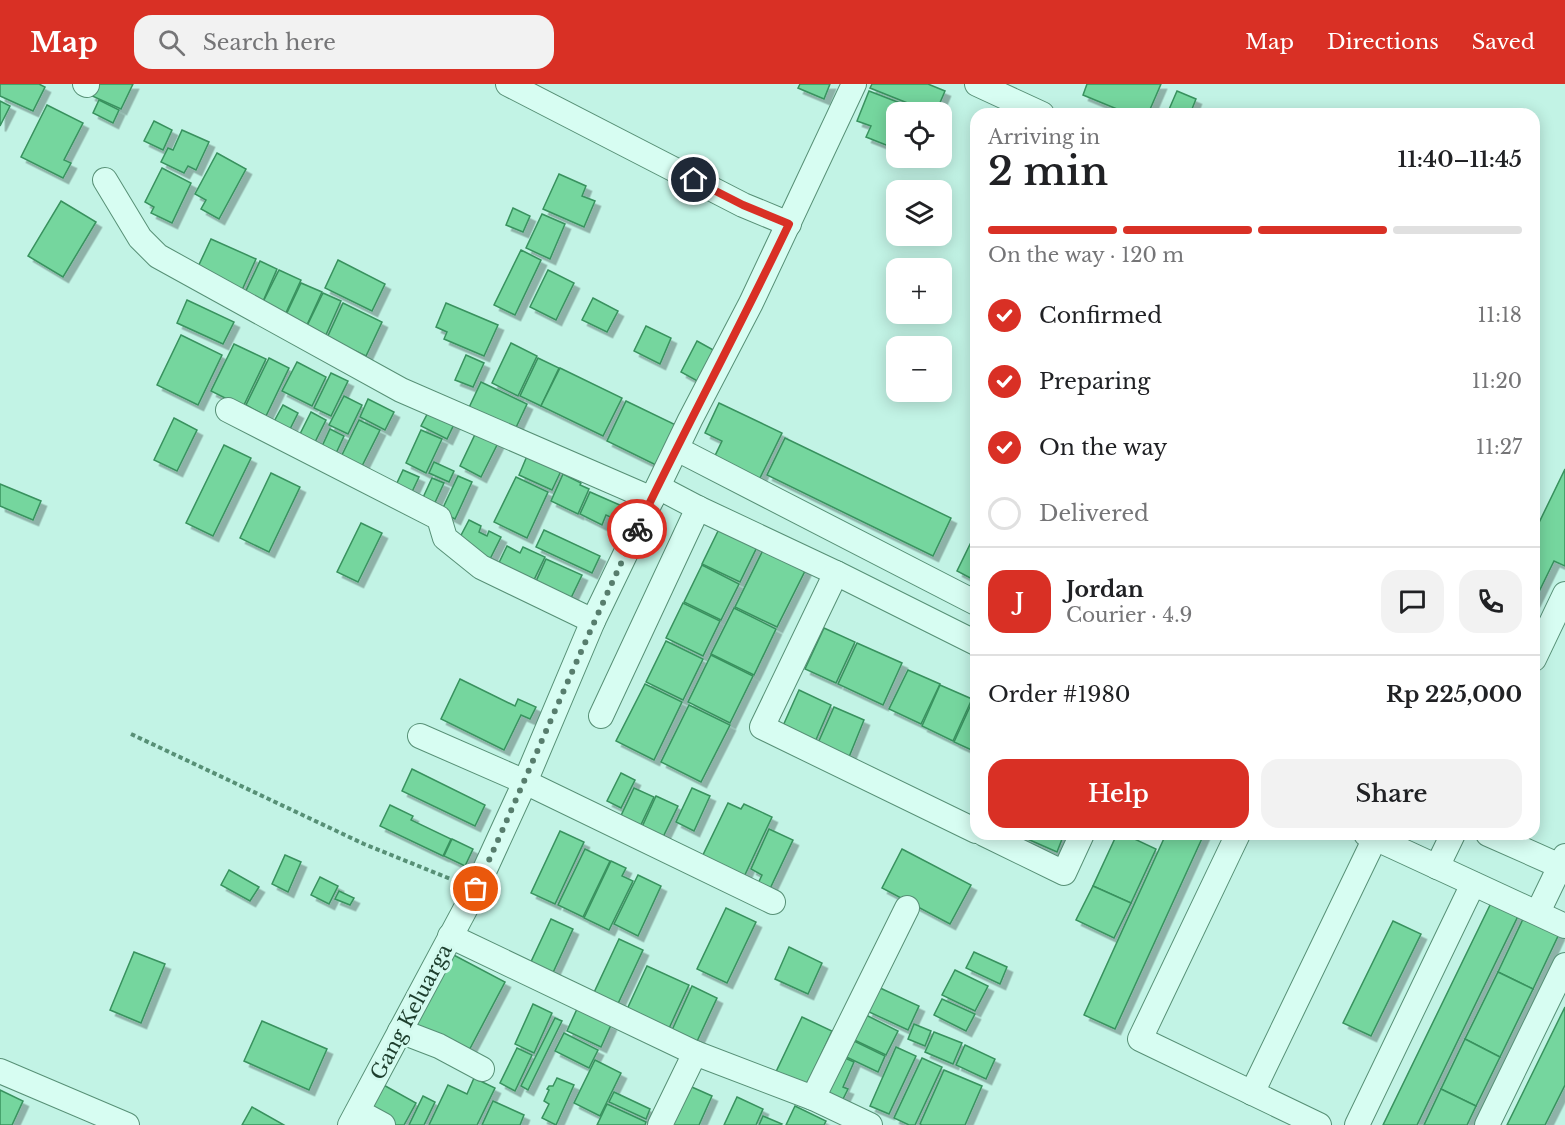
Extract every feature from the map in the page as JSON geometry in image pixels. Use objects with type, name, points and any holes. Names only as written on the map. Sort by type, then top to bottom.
[{"type":"street","points":[[508,84],[743,205],[789,224]]},
{"type":"street","name":"Gang Keluarga","points":[[354,1118],[476,889],[525,782],[593,621],[789,224],[854,84]]},
{"type":"street","points":[[977,84],[1029,108]]},
{"type":"street","points":[[105,180],[140,238],[158,256],[401,390],[655,493],[698,508],[970,640]]},
{"type":"street","points":[[228,410],[439,518],[445,538],[481,567],[593,621]]},
{"type":"street","points":[[677,449],[970,600]]},
{"type":"street","points":[[601,716],[698,508]]},
{"type":"street","points":[[836,573],[762,727],[970,828]]},
{"type":"street","points":[[1540,647],[1564,598]]},
{"type":"street","points":[[420,736],[525,782],[773,902]]},
{"type":"street","points":[[996,840],[1064,873],[1079,840]]},
{"type":"street","points":[[1235,840],[1140,1039],[1319,1125]]},
{"type":"street","points":[[1252,1093],[1371,840]]},
{"type":"street","points":[[1383,840],[1565,926]]},
{"type":"street","points":[[1437,867],[1450,840]]},
{"type":"street","points":[[1505,840],[1563,861],[1538,912]]},
{"type":"street","points":[[1357,1125],[1473,884]]},
{"type":"street","points":[[813,1098],[907,908]]},
{"type":"street","points":[[450,936],[695,1053],[813,1098],[870,1125]]},
{"type":"street","points":[[1487,1125],[1565,965]]},
{"type":"street","points":[[400,1031],[439,1046],[482,1069]]},
{"type":"street","points":[[660,1125],[695,1053]]},
{"type":"street","points":[[0,1071],[127,1125]]},
{"type":"street","points":[[354,1118],[383,1125]]},
{"type":"path","points":[[130,735],[364,843],[476,889]]},
{"type":"building","points":[[0,84],[39,84],[45,87],[33,111],[0,96]]},
{"type":"building","points":[[95,84],[133,84],[121,109],[90,95]]},
{"type":"building","points":[[800,84],[830,84],[824,99],[798,88]]},
{"type":"building","points":[[872,84],[928,84],[945,91],[940,102],[905,102],[870,88]]},
{"type":"building","points":[[1087,84],[1161,84],[1151,108],[1114,108],[1083,95]]},
{"type":"building","points":[[869,91],[897,102],[886,102],[886,145],[866,137],[871,126],[857,121]]},
{"type":"building","points":[[1177,91],[1196,99],[1192,108],[1170,108]]},
{"type":"building","points":[[99,100],[119,110],[113,123],[93,113]]},
{"type":"building","points":[[0,101],[10,106],[0,126]]},
{"type":"building","points":[[47,105],[83,123],[64,160],[71,163],[63,178],[21,157]]},
{"type":"building","points":[[154,121],[172,130],[163,150],[144,141]]},
{"type":"building","points":[[182,130],[209,142],[196,170],[188,166],[184,173],[161,162],[168,148],[173,150]]},
{"type":"building","points":[[217,153],[246,169],[219,219],[201,209],[206,200],[195,194]]},
{"type":"building","points":[[162,168],[191,183],[172,223],[151,213],[154,207],[145,202]]},
{"type":"building","points":[[559,174],[586,186],[582,196],[595,201],[584,227],[543,209]]},
{"type":"building","points":[[61,201],[96,222],[63,277],[28,256]]},
{"type":"building","points":[[513,208],[530,216],[523,232],[506,225]]},
{"type":"building","points":[[542,214],[565,224],[550,259],[526,248]]},
{"type":"building","points":[[211,239],[256,259],[242,290],[197,269]]},
{"type":"building","points":[[521,250],[541,260],[515,315],[494,305]]},
{"type":"building","points":[[338,260],[385,284],[372,311],[325,288]]},
{"type":"building","points":[[260,261],[277,269],[261,306],[243,297]]},
{"type":"building","points":[[279,270],[301,280],[284,317],[261,306]]},
{"type":"building","points":[[548,270],[574,283],[556,320],[530,307]]},
{"type":"building","points":[[301,283],[322,292],[306,327],[285,317]]},
{"type":"building","points":[[323,293],[341,301],[325,337],[306,328]]},
{"type":"building","points":[[593,298],[618,311],[607,332],[582,320]]},
{"type":"building","points":[[187,300],[234,322],[223,344],[177,323]]},
{"type":"building","points":[[343,303],[382,322],[366,356],[327,338]]},
{"type":"building","points":[[446,303],[498,325],[484,356],[444,339],[447,332],[436,327]]},
{"type":"building","points":[[646,326],[671,338],[660,364],[634,351]]},
{"type":"building","points":[[181,335],[222,355],[198,405],[157,385]]},
{"type":"building","points":[[697,341],[717,352],[701,383],[681,372]]},
{"type":"building","points":[[511,343],[537,356],[518,396],[492,383]]},
{"type":"building","points":[[234,344],[266,359],[243,407],[211,391]]},
{"type":"building","points":[[466,355],[484,363],[473,387],[455,380]]},
{"type":"building","points":[[269,358],[289,368],[266,416],[246,405]]},
{"type":"building","points":[[538,358],[559,368],[541,406],[520,396]]},
{"type":"building","points":[[297,362],[326,377],[312,406],[282,391]]},
{"type":"building","points":[[560,368],[622,398],[603,436],[541,406]]},
{"type":"building","points":[[331,373],[348,381],[331,416],[314,408]]},
{"type":"building","points":[[481,382],[527,404],[512,436],[466,414]]},
{"type":"building","points":[[344,396],[362,405],[348,434],[329,425]]},
{"type":"building","points":[[368,399],[394,412],[385,430],[360,417]]},
{"type":"building","points":[[626,401],[680,427],[660,467],[607,441]]},
{"type":"building","points":[[719,403],[782,433],[757,484],[712,462],[722,441],[705,433]]},
{"type":"building","points":[[283,405],[298,413],[287,435],[271,427]]},
{"type":"building","points":[[432,405],[457,418],[447,439],[421,426]]},
{"type":"building","points":[[311,412],[326,420],[311,450],[296,442]]},
{"type":"building","points":[[174,418],[197,430],[177,471],[154,460]]},
{"type":"building","points":[[359,420],[380,430],[361,468],[340,459]]},
{"type":"building","points":[[479,426],[501,437],[481,477],[460,466]]},
{"type":"building","points":[[330,429],[344,436],[332,462],[318,455]]},
{"type":"building","points":[[421,430],[442,439],[426,473],[406,463]]},
{"type":"building","points":[[785,438],[951,518],[933,556],[767,475]]},
{"type":"building","points":[[224,445],[251,458],[213,536],[186,523]]},
{"type":"building","points":[[527,456],[561,471],[552,490],[519,475]]},
{"type":"building","points":[[434,462],[454,471],[449,482],[429,473]]},
{"type":"building","points":[[1565,469],[1565,566],[1554,561],[1540,590],[1540,521]]},
{"type":"building","points":[[403,470],[419,477],[410,496],[396,485]]},
{"type":"building","points":[[271,473],[300,487],[269,552],[240,538]]},
{"type":"building","points":[[563,474],[589,489],[578,514],[551,501]]},
{"type":"building","points":[[458,476],[472,482],[455,519],[441,512]]},
{"type":"building","points":[[516,477],[548,492],[527,538],[494,522]]},
{"type":"building","points":[[432,478],[444,483],[432,509],[420,504]]},
{"type":"building","points":[[0,484],[41,501],[33,520],[0,506]]},
{"type":"building","points":[[590,492],[631,510],[628,517],[633,519],[630,526],[606,515],[602,525],[580,514]]},
{"type":"building","points":[[469,520],[481,526],[479,532],[487,536],[489,531],[501,537],[490,559],[457,543]]},
{"type":"building","points":[[361,523],[382,533],[358,582],[337,572]]},
{"type":"building","points":[[720,527],[758,545],[740,582],[702,564]]},
{"type":"building","points":[[544,530],[600,556],[592,573],[536,547]]},
{"type":"building","points":[[970,544],[970,578],[957,571]]},
{"type":"building","points":[[507,546],[520,553],[523,547],[545,557],[531,586],[496,569]]},
{"type":"building","points":[[764,548],[806,569],[777,627],[735,607]]},
{"type":"building","points":[[546,559],[582,575],[569,602],[534,586]]},
{"type":"building","points":[[702,565],[739,584],[721,620],[684,602]]},
{"type":"building","points":[[683,603],[720,621],[703,656],[666,638]]},
{"type":"building","points":[[734,608],[776,629],[754,675],[711,654]]},
{"type":"building","points":[[824,628],[855,642],[836,683],[805,669]]},
{"type":"building","points":[[666,641],[703,659],[683,700],[646,682]]},
{"type":"building","points":[[857,643],[902,663],[883,705],[838,684]]},
{"type":"building","points":[[711,655],[753,676],[730,723],[688,702]]},
{"type":"building","points":[[908,670],[940,684],[921,724],[889,709]]},
{"type":"building","points":[[460,679],[515,706],[518,699],[536,707],[530,719],[521,715],[504,750],[441,719]]},
{"type":"building","points":[[645,684],[682,702],[654,760],[616,741]]},
{"type":"building","points":[[940,685],[970,698],[970,703],[953,741],[922,726]]},
{"type":"building","points":[[799,690],[831,705],[815,742],[782,728]]},
{"type":"building","points":[[689,705],[730,725],[701,782],[661,762]]},
{"type":"building","points":[[834,707],[864,720],[849,757],[818,743]]},
{"type":"building","points":[[970,707],[970,749],[954,742]]},
{"type":"building","points":[[412,769],[485,805],[475,826],[402,791]]},
{"type":"building","points":[[621,773],[635,780],[621,808],[607,801]]},
{"type":"building","points":[[634,788],[654,797],[638,831],[618,822]]},
{"type":"building","points":[[692,788],[710,796],[694,831],[676,822]]},
{"type":"building","points":[[656,796],[678,806],[663,837],[642,827]]},
{"type":"building","points":[[728,803],[741,809],[744,804],[772,817],[743,879],[701,859]]},
{"type":"building","points":[[390,805],[413,816],[411,820],[451,839],[443,856],[380,826]]},
{"type":"building","points":[[769,829],[793,840],[767,895],[755,890],[762,875],[751,869]]},
{"type":"building","points":[[560,831],[584,842],[555,904],[531,893]]},
{"type":"building","points":[[452,839],[473,849],[465,866],[444,856]]},
{"type":"building","points":[[1030,840],[1062,840],[1057,852]]},
{"type":"building","points":[[1114,840],[1137,840],[1156,849],[1131,903],[1093,886]]},
{"type":"building","points":[[1163,840],[1201,840],[1115,1029],[1084,1015]]},
{"type":"building","points":[[585,849],[610,861],[583,917],[558,905]]},
{"type":"building","points":[[902,849],[971,885],[950,924],[882,888]]},
{"type":"building","points":[[285,855],[301,862],[288,892],[272,884]]},
{"type":"building","points":[[611,861],[626,868],[622,876],[633,881],[609,930],[584,918]]},
{"type":"building","points":[[229,870],[259,887],[250,901],[221,885]]},
{"type":"building","points":[[638,875],[661,886],[638,936],[614,924]]},
{"type":"building","points":[[320,877],[338,886],[329,904],[311,895]]},
{"type":"building","points":[[1093,886],[1131,903],[1114,938],[1076,920]]},
{"type":"building","points":[[339,891],[354,898],[350,905],[335,899]]},
{"type":"building","points":[[1492,901],[1519,914],[1417,1125],[1383,1125]]},
{"type":"building","points":[[726,908],[756,922],[727,983],[697,969]]},
{"type":"building","points":[[1524,917],[1559,934],[1533,989],[1498,972]]},
{"type":"building","points":[[551,919],[573,929],[551,977],[529,966]]},
{"type":"building","points":[[1393,921],[1421,934],[1371,1036],[1343,1023]]},
{"type":"building","points":[[619,939],[643,950],[615,1010],[591,999]]},
{"type":"building","points":[[789,947],[822,963],[808,994],[775,979]]},
{"type":"building","points":[[134,952],[165,964],[141,1023],[110,1010]]},
{"type":"building","points":[[448,952],[505,982],[465,1058],[409,1028]]},
{"type":"building","points":[[974,952],[1007,967],[1000,984],[966,968]]},
{"type":"building","points":[[647,966],[689,985],[665,1037],[623,1018]]},
{"type":"building","points":[[955,970],[988,986],[975,1011],[942,995]]},
{"type":"building","points":[[1498,972],[1533,989],[1500,1057],[1465,1039]]},
{"type":"building","points":[[692,986],[717,998],[693,1050],[668,1039]]},
{"type":"building","points":[[878,987],[919,1006],[908,1030],[867,1011]]},
{"type":"building","points":[[942,999],[975,1014],[966,1031],[934,1015]]},
{"type":"building","points":[[533,1004],[552,1013],[534,1053],[515,1044]]},
{"type":"building","points":[[1565,1007],[1565,1085],[1545,1125],[1507,1125]]},
{"type":"building","points":[[577,1009],[611,1025],[601,1047],[567,1031]]},
{"type":"building","points":[[860,1012],[898,1031],[886,1055],[848,1037]]},
{"type":"building","points":[[802,1017],[832,1031],[804,1091],[774,1076]]},
{"type":"building","points":[[555,1018],[562,1021],[528,1090],[521,1086]]},
{"type":"building","points":[[262,1021],[327,1049],[309,1090],[244,1061]]},
{"type":"building","points":[[914,1024],[931,1031],[925,1046],[908,1039]]},
{"type":"building","points":[[934,1032],[962,1043],[953,1064],[925,1052]]},
{"type":"building","points":[[564,1033],[598,1050],[589,1068],[555,1051]]},
{"type":"building","points":[[848,1038],[885,1056],[878,1072],[840,1054]]},
{"type":"building","points":[[1465,1039],[1500,1057],[1476,1106],[1441,1089]]},
{"type":"building","points":[[965,1045],[995,1059],[986,1079],[956,1065]]},
{"type":"building","points":[[896,1047],[916,1056],[889,1114],[870,1106]]},
{"type":"building","points":[[517,1048],[532,1055],[515,1091],[500,1083]]},
{"type":"building","points":[[845,1058],[854,1062],[843,1087],[848,1089],[839,1107],[820,1098]]},
{"type":"building","points":[[922,1058],[942,1067],[915,1125],[909,1125],[894,1118]]},
{"type":"building","points":[[595,1060],[621,1073],[600,1116],[574,1103]]},
{"type":"building","points":[[944,1070],[982,1086],[965,1125],[922,1125],[920,1124]]},
{"type":"building","points":[[474,1078],[495,1088],[477,1125],[429,1125],[448,1085],[467,1094]]},
{"type":"building","points":[[557,1078],[574,1085],[556,1125],[542,1118],[549,1104],[544,1101],[549,1090],[547,1089],[553,1086]]},
{"type":"building","points":[[380,1083],[416,1103],[404,1125],[389,1125],[365,1111]]},
{"type":"building","points":[[685,1084],[712,1096],[699,1125],[667,1125]]},
{"type":"building","points":[[1441,1089],[1476,1106],[1467,1125],[1424,1125]]},
{"type":"building","points":[[0,1090],[23,1101],[12,1125],[0,1125]]},
{"type":"building","points":[[614,1092],[650,1109],[646,1119],[609,1102]]},
{"type":"building","points":[[423,1096],[435,1102],[424,1125],[409,1125]]},
{"type":"building","points":[[737,1097],[763,1109],[756,1125],[724,1125]]},
{"type":"building","points":[[493,1101],[524,1115],[520,1125],[482,1125]]},
{"type":"building","points":[[607,1104],[646,1122],[645,1125],[597,1125]]},
{"type":"building","points":[[795,1106],[826,1121],[824,1125],[786,1125]]},
{"type":"building","points":[[252,1107],[284,1125],[242,1125]]},
{"type":"building","points":[[763,1116],[782,1124],[759,1125]]},
{"type":"way so far","points":[[476,889],[525,782],[593,621],[637,529]]},
{"type":"route","points":[[637,529],[789,224],[743,205],[694,180]]}]
